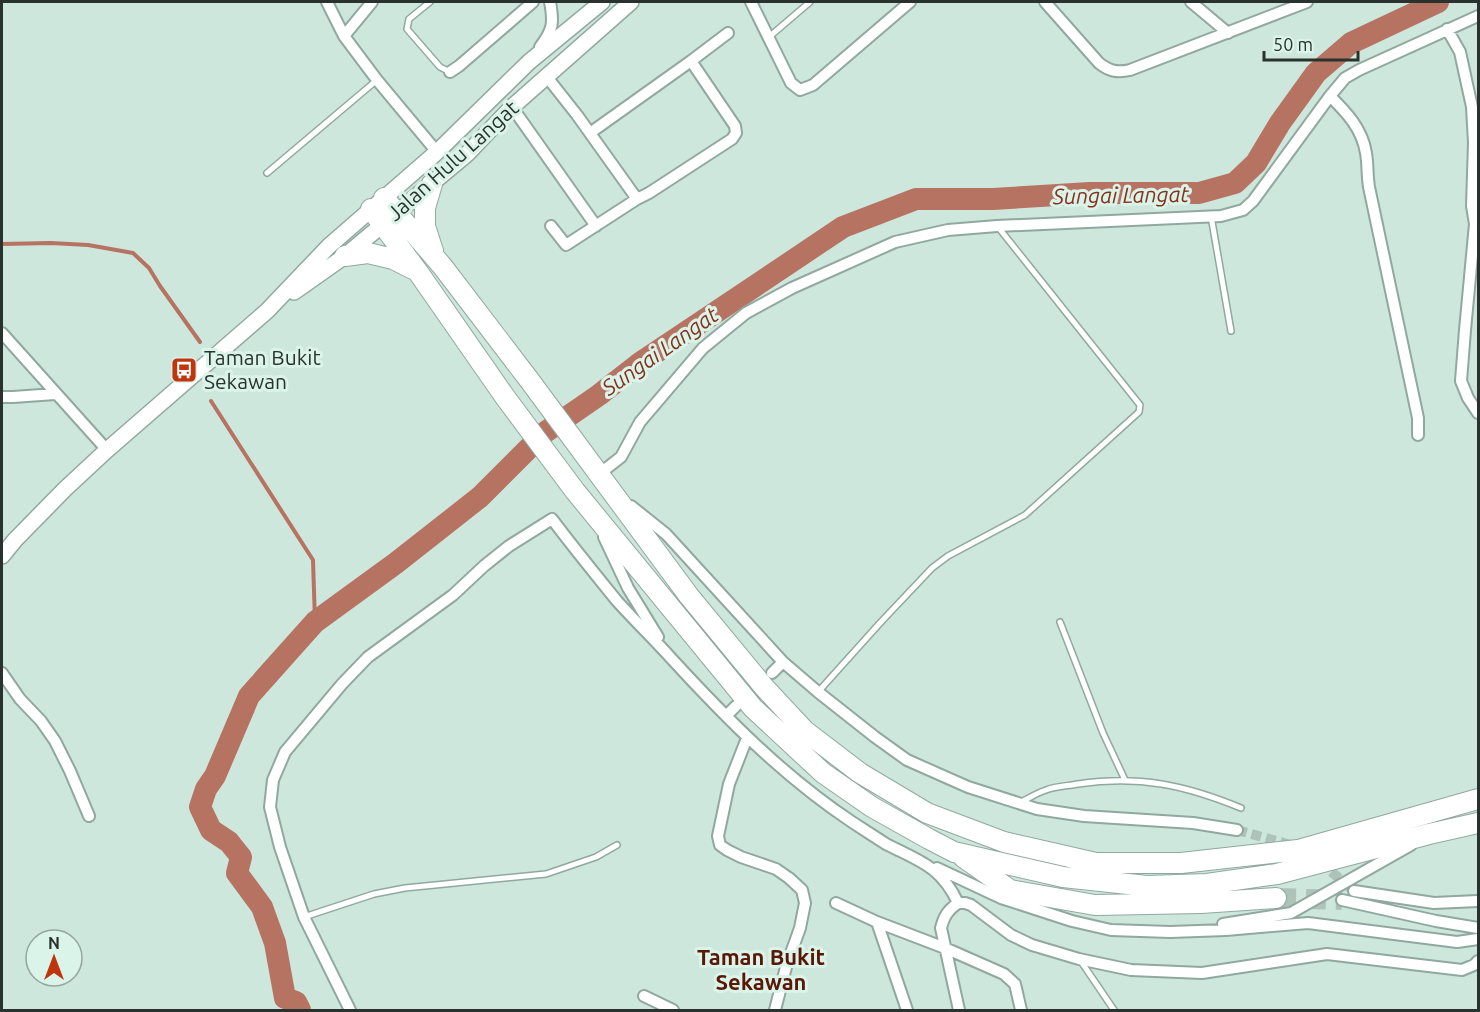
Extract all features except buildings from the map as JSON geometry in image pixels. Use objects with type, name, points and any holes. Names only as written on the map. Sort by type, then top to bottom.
[{"type":"highway","points":[[432,184],[425,208],[425,226],[434,258]]},
{"type":"highway","points":[[384,211],[434,258],[530,381],[689,596],[764,687],[805,731],[860,773],[927,813],[1004,842],[1096,862],[1181,863],[1298,850],[1479,799]]},
{"type":"highway","points":[[384,211],[418,272],[575,491],[753,708],[823,773],[872,807],[954,852],[1010,890],[1095,905],[1201,903],[1276,898]]},
{"type":"highway","points":[[345,256],[368,253],[393,259],[418,272]]},
{"type":"highway","points":[[954,852],[1063,877],[1147,886],[1207,884],[1277,874],[1479,823]]},
{"type":"main road","name":"Jalan Hulu Langat","points":[[267,311],[345,256],[437,152],[529,62],[602,2]]},
{"type":"main road","name":"Jalan Hulu Langat","points":[[2,556],[65,489],[267,311],[329,246],[432,184],[467,154],[512,107],[631,2]]},
{"type":"street","points":[[327,2],[344,36],[437,152]]},
{"type":"street","points":[[344,36],[372,2]]},
{"type":"street","points":[[450,72],[533,2]]},
{"type":"street","points":[[529,62],[550,34],[552,16],[550,2]]},
{"type":"street","points":[[751,2],[791,83],[800,90],[813,85],[910,2]]},
{"type":"street","points":[[1046,2],[1099,63],[1106,68],[1120,72],[1307,2]]},
{"type":"street","points":[[1191,2],[1228,33]]},
{"type":"street","points":[[1237,830],[1193,823],[1084,816],[1037,809],[968,787],[908,760],[875,737],[783,662],[666,534],[599,476],[621,457],[640,422],[703,348],[746,313],[792,288],[895,242],[948,230],[1221,216],[1242,210],[1253,201],[1345,78],[1479,16]]},
{"type":"street","points":[[1447,29],[1460,52],[1472,107],[1474,143],[1472,206],[1475,224],[1461,381],[1468,398],[1479,413]]},
{"type":"street","points":[[590,133],[728,33]]},
{"type":"street","points":[[551,226],[566,245],[732,139],[736,133],[735,126],[691,61]]},
{"type":"street","points":[[547,77],[637,199]]},
{"type":"street","points":[[1330,96],[1350,116],[1360,131],[1366,152],[1369,187],[1418,418],[1418,435]]},
{"type":"street","points":[[512,107],[596,226]]},
{"type":"street","points":[[2,333],[107,450]]},
{"type":"street","points":[[2,397],[55,394]]},
{"type":"street","points":[[592,512],[628,588],[671,658]]},
{"type":"street","points":[[350,1011],[304,917],[280,847],[270,807],[273,780],[285,753],[342,684],[368,657],[453,595],[509,546],[552,519],[618,601],[747,738],[771,760],[850,821],[885,843],[932,867],[952,890],[958,903]]},
{"type":"street","points":[[772,673],[783,662]]},
{"type":"street","points":[[2,674],[55,741],[89,816]]},
{"type":"street","points":[[726,716],[736,706]]},
{"type":"street","points":[[747,738],[729,784],[718,836],[720,845],[741,857],[776,869],[802,890],[805,903],[800,928],[774,1011]]},
{"type":"street","points":[[1170,932],[1291,913],[1429,834]]},
{"type":"street","points":[[885,843],[1001,898],[1072,921],[1111,930],[1170,932],[1308,923],[1457,942],[1479,939]]},
{"type":"street","points":[[1354,891],[1434,903],[1479,901]]},
{"type":"street","points":[[1342,900],[1479,928]]},
{"type":"street","points":[[837,903],[877,922],[1004,974],[1015,984],[1022,1011]]},
{"type":"street","points":[[959,1011],[941,928],[946,912],[958,903],[971,905],[1011,935],[1032,945],[1079,959],[1131,970],[1202,973],[1327,954],[1462,970],[1479,961]]},
{"type":"street","points":[[877,922],[907,1011]]},
{"type":"street","points":[[644,996],[673,1011]]},
{"type":"lane","points":[[430,2],[409,19],[407,29],[440,68],[450,72]]},
{"type":"lane","points":[[769,37],[810,2]]},
{"type":"lane","points":[[267,173],[377,80]]},
{"type":"lane","points":[[1211,216],[1231,331]]},
{"type":"lane","points":[[818,692],[932,568],[948,556],[1025,515],[1139,412],[1140,405],[997,226]]},
{"type":"lane","points":[[1060,622],[1103,733],[1125,780]]},
{"type":"lane","points":[[1019,803],[1046,789],[1125,780],[1168,784],[1215,797],[1241,808]]},
{"type":"lane","points":[[304,917],[374,894],[405,888],[546,874],[596,857],[617,844]]},
{"type":"lane","points":[[1079,959],[1114,1011]]},
{"type":"waterway","name":"Sungai Langat","points":[[300,1010],[296,1002],[285,998],[275,943],[262,907],[237,873],[241,857],[229,842],[211,830],[200,807],[249,696],[315,622],[396,563],[480,497],[544,433],[640,363],[843,227],[916,199],[993,199],[1090,193],[1199,193],[1235,183],[1256,163],[1280,123],[1316,73],[1351,43],[1438,2]]},
{"type":"waterway","points":[[2,244],[88,245],[133,253],[149,268],[200,342]]},
{"type":"waterway","points":[[211,401],[313,560],[315,622]]},
{"type":"tunnel","points":[[1237,830],[1294,846]]},
{"type":"tunnel","points":[[1320,862],[1354,891]]},
{"type":"tunnel","points":[[1276,898],[1342,900]]},
{"type":"place","name":"Taman Bukit Sekawan","points":[[184,370]]},
{"type":"district","name":"Taman Bukit Sekawan","points":[[761,970]]}]
